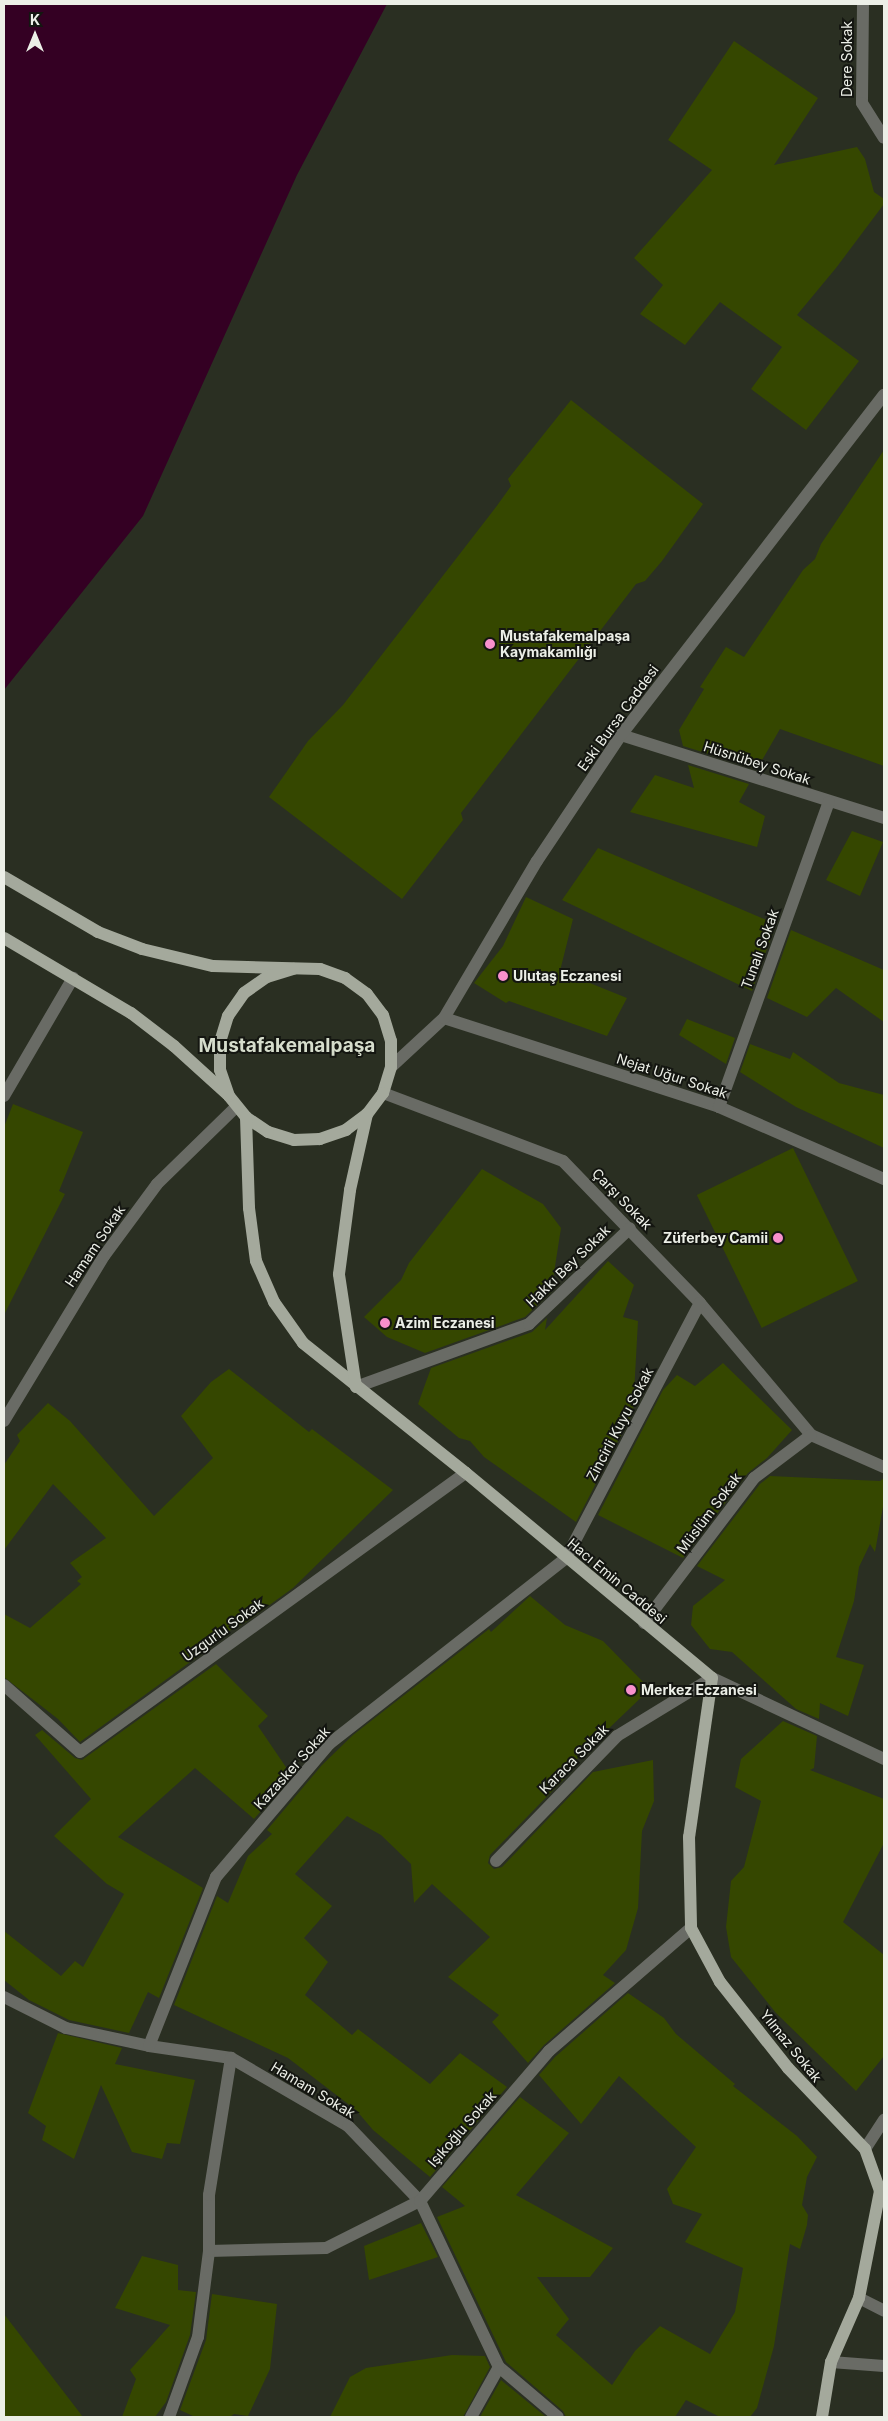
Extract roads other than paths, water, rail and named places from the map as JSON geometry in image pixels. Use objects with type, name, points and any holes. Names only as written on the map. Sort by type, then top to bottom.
[{"type":"main road","points":[[4,877],[98,932],[142,949],[213,966],[320,969],[345,978],[367,994],[383,1015],[391,1041],[391,1067],[383,1093],[367,1114],[346,1130],[320,1139],[294,1140],[268,1132],[246,1117],[229,1096],[220,1070],[220,1042],[228,1016],[244,993],[267,977],[294,969]]},
{"type":"main road","points":[[4,938],[138,1018],[229,1096]]},
{"type":"main road","points":[[356,1387],[339,1274],[350,1190],[367,1114]]},
{"type":"main road","name":"Hacı Emin Caddesi","points":[[246,1117],[249,1208],[256,1261],[274,1302],[303,1343],[356,1387],[466,1472],[566,1558],[712,1678]]},
{"type":"main road","name":"Yılmaz Sokak","points":[[712,1678],[689,1837],[691,1928],[720,1982],[788,2068],[865,2149],[880,2191],[859,2298],[831,2362],[822,2417]]},
{"type":"street","name":"Dere Sokak","points":[[863,4],[862,103],[884,138]]},
{"type":"street","name":"Eski Bursa Caddesi","points":[[391,1067],[444,1018],[537,861],[621,734],[884,395]]},
{"type":"street","name":"Hüsnübey Sokak","points":[[621,734],[884,818]]},
{"type":"street","name":"Tunalı Sokak","points":[[719,1107],[829,802]]},
{"type":"street","points":[[4,1096],[73,978]]},
{"type":"street","name":"Nejat Uğur Sokak","points":[[444,1018],[719,1107],[884,1179]]},
{"type":"street","name":"Çarşı Sokak","points":[[383,1093],[563,1161],[630,1228],[700,1303],[811,1435],[884,1466]]},
{"type":"street","name":"Hamam Sokak","points":[[4,1421],[104,1256],[151,1192],[236,1107]]},
{"type":"street","name":"Hakkı Bey Sokak","points":[[356,1387],[529,1324],[630,1228]]},
{"type":"street","name":"Zincirli Kuyu Sokak","points":[[566,1558],[700,1303]]},
{"type":"street","name":"Müslüm Sokak","points":[[644,1623],[754,1478],[811,1435]]},
{"type":"street","name":"Uzgurlu Sokak","points":[[4,1684],[80,1752],[466,1472]]},
{"type":"street","name":"Kazasker Sokak","points":[[149,2046],[216,1877],[329,1744],[566,1558]]},
{"type":"street","name":"Hacı Emin Caddesi","points":[[712,1678],[884,1759]]},
{"type":"street","name":"Karaca Sokak","points":[[496,1861],[616,1736],[712,1678]]},
{"type":"street","name":"Işıkoğlu Sokak","points":[[208,2251],[326,2248],[420,2201],[549,2051],[691,1928]]},
{"type":"street","name":"Hamam Sokak","points":[[4,1997],[66,2028],[149,2046],[231,2058],[348,2126],[420,2201],[499,2367],[558,2417]]},
{"type":"street","points":[[169,2417],[198,2337],[208,2251],[208,2194],[231,2058]]},
{"type":"street","points":[[865,2149],[884,2120]]},
{"type":"street","points":[[859,2298],[884,2311]]},
{"type":"street","points":[[831,2362],[884,2366]]},
{"type":"street","points":[[471,2417],[499,2367]]},
{"type":"place","name":"Mustafakemalpaşa Kaymakamlığı","points":[[490,644]]},
{"type":"place","name":"Ulutaş Eczanesi","points":[[503,976]]},
{"type":"place","name":"Züferbey Camii","points":[[778,1238]]},
{"type":"place","name":"Azim Eczanesi","points":[[385,1323]]},
{"type":"place","name":"Merkez Eczanesi","points":[[631,1690]]},
{"type":"district","name":"Mustafakemalpaşa","points":[[287,1046]]}]
